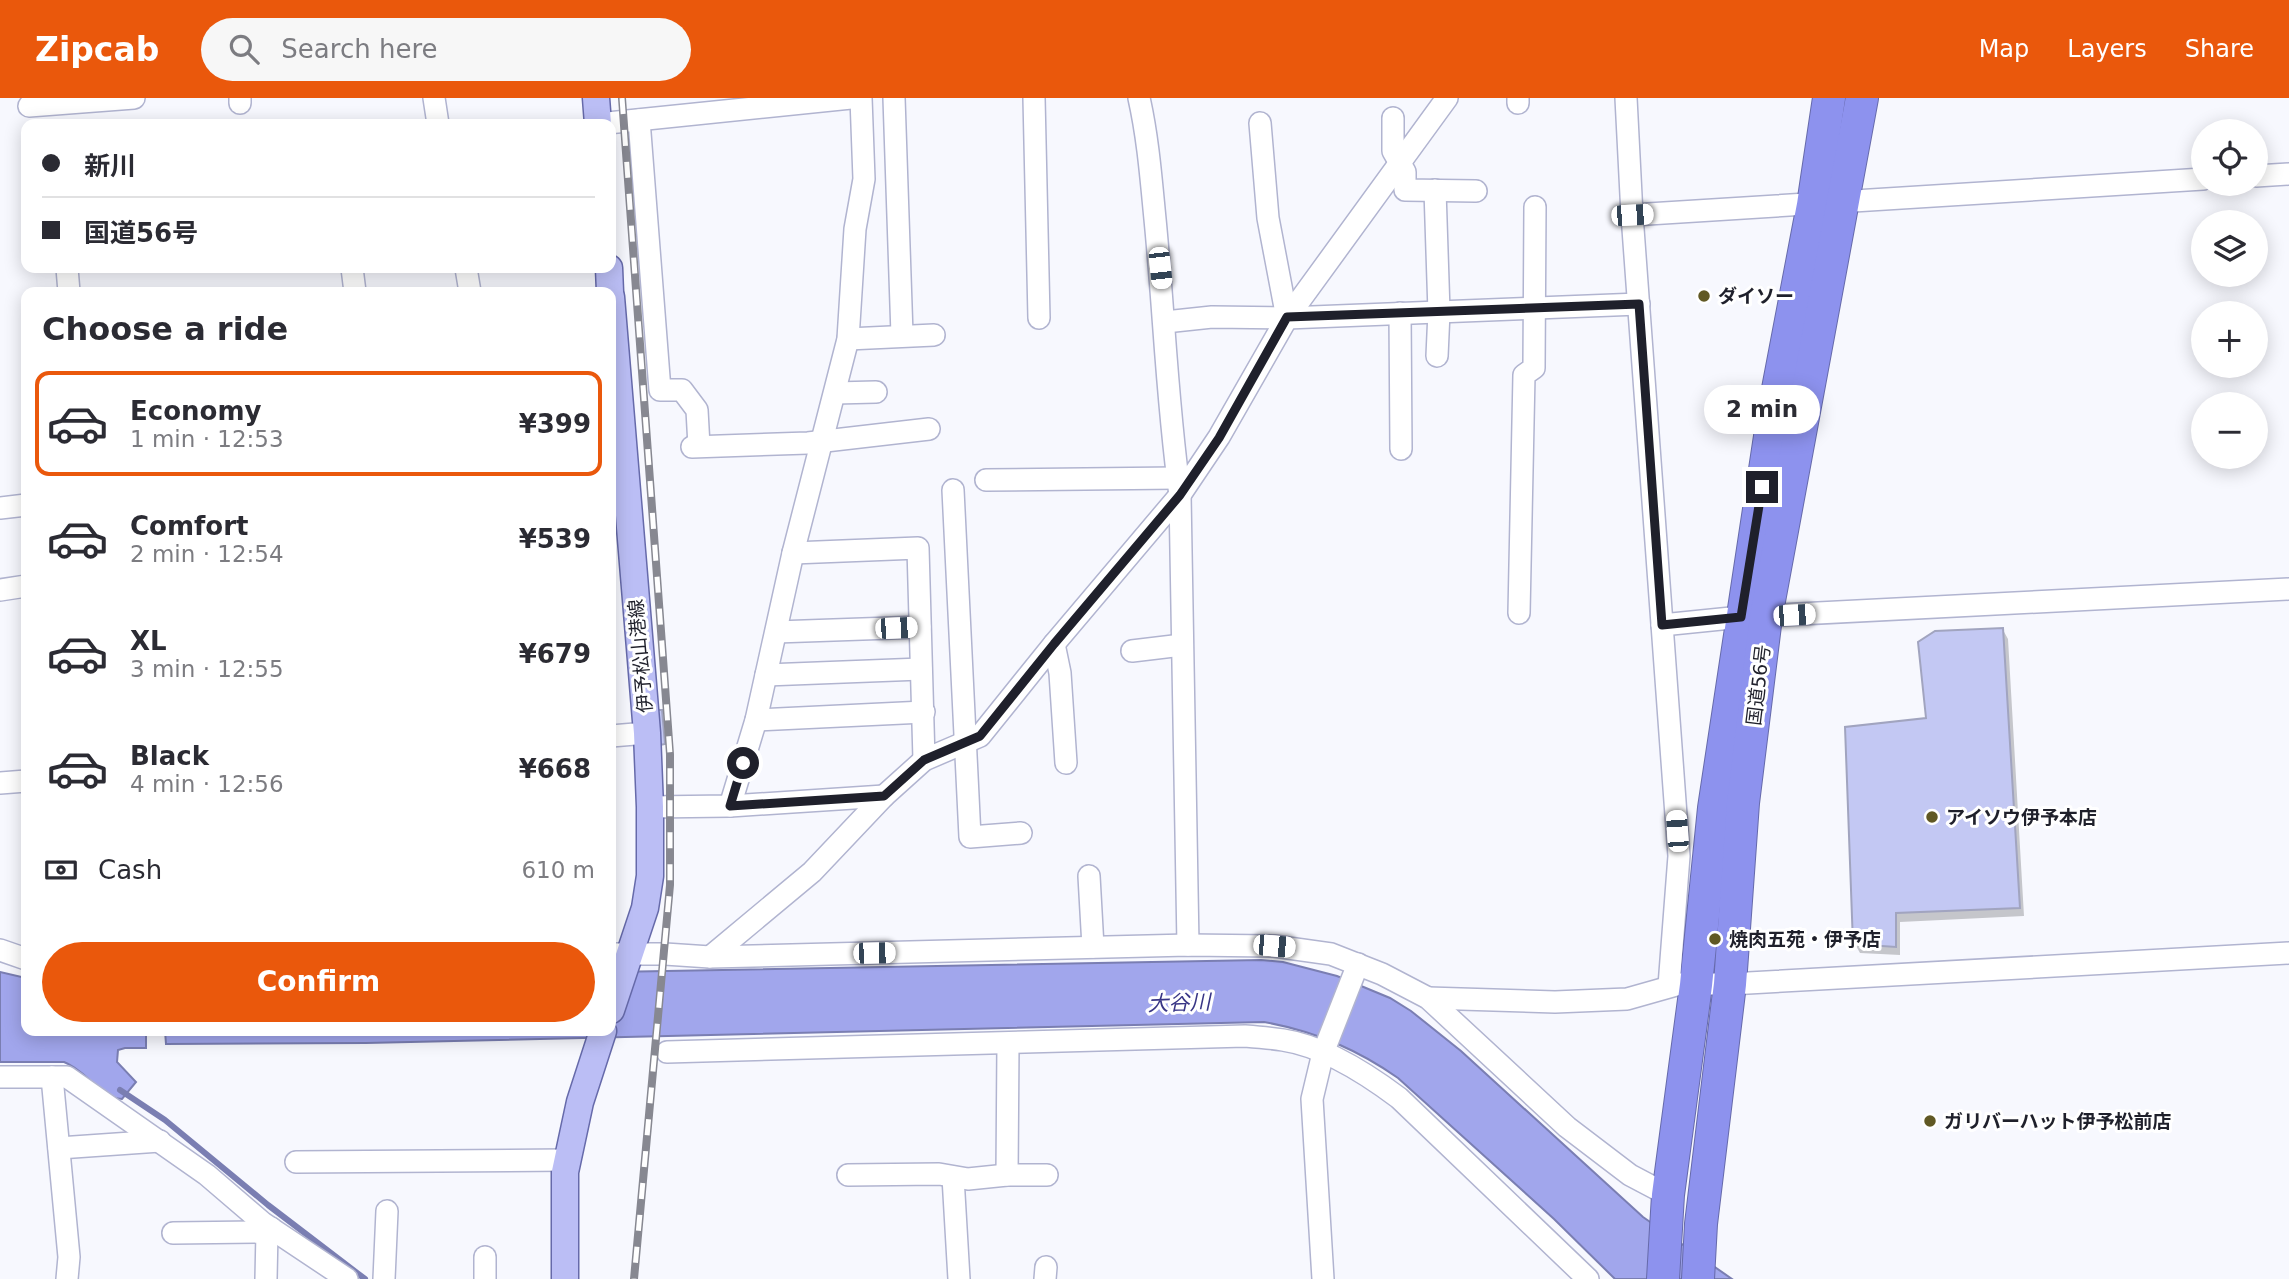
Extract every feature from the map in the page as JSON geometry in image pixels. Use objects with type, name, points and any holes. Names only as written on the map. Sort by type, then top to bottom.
[{"type":"highway","name":"国道56号","points":[[1827,203],[1829,98]]},
{"type":"highway","name":"国道56号","points":[[1698,1279],[1699,1246],[1730,984],[1754,617],[1774,410],[1827,203],[1862,98]]},
{"type":"highway","name":"国道56号","points":[[1663,1279],[1682,986],[1714,808],[1754,617]]},
{"type":"main road","points":[[596,98],[598,119]]},
{"type":"main road","name":"伊予松山港線","points":[[616,437],[647,733],[650,807],[650,876],[645,908],[623,957],[616,988]]},
{"type":"main road","points":[[565,1279],[567,1160],[580,1102],[600,1040]]},
{"type":"street","points":[[30,109],[134,98]]},
{"type":"street","points":[[434,98],[437,119]]},
{"type":"street","points":[[616,122],[851,98]]},
{"type":"street","points":[[730,806],[756,719],[793,553],[848,339],[855,229],[864,179],[861,98]]},
{"type":"street","points":[[894,98],[902,335]]},
{"type":"street","points":[[1034,98],[1039,318]]},
{"type":"street","points":[[1139,98],[1147,132],[1179,487],[1188,944]]},
{"type":"street","points":[[710,957],[813,872],[884,796],[924,760],[980,736],[1219,438],[1287,317],[1447,98]]},
{"type":"street","points":[[1626,98],[1632,215],[1679,856],[1682,986]]},
{"type":"street","points":[[1393,118],[1393,151],[1405,172],[1405,190],[1476,191]]},
{"type":"street","points":[[639,120],[660,390],[682,390],[697,410],[696,447],[808,443],[929,429]]},
{"type":"street","points":[[1260,123],[1268,218],[1287,317]]},
{"type":"street","points":[[2268,175],[2289,174]]},
{"type":"street","points":[[1632,215],[2191,180]]},
{"type":"street","points":[[1435,190],[1439,312],[1437,356]]},
{"type":"street","points":[[1519,613],[1524,375],[1534,368],[1535,207]]},
{"type":"street","points":[[1165,322],[1212,317],[1287,317],[1639,304]]},
{"type":"street","points":[[1400,313],[1401,449]]},
{"type":"street","points":[[848,339],[934,335]]},
{"type":"street","points":[[835,393],[876,392]]},
{"type":"street","points":[[986,480],[1179,487]]},
{"type":"street","points":[[953,490],[970,837],[1021,834]]},
{"type":"street","points":[[0,508],[21,506]]},
{"type":"street","points":[[793,553],[918,548],[924,760]]},
{"type":"street","points":[[0,590],[21,587]]},
{"type":"street","points":[[1662,625],[1754,617],[2289,589]]},
{"type":"street","points":[[776,632],[920,627]]},
{"type":"street","points":[[1054,644],[1060,673],[1066,764]]},
{"type":"street","points":[[1132,650],[1182,645]]},
{"type":"street","points":[[766,675],[921,670]]},
{"type":"street","points":[[756,719],[924,712]]},
{"type":"street","points":[[616,736],[647,733]]},
{"type":"street","points":[[0,783],[21,781]]},
{"type":"street","points":[[650,807],[730,806],[884,796]]},
{"type":"street","points":[[1089,876],[1093,947]]},
{"type":"street","points":[[623,957],[1188,944],[1303,949],[1331,954],[1356,969],[1382,974],[1427,998],[1567,1127],[1667,1202]]},
{"type":"street","points":[[0,950],[21,957]]},
{"type":"street","points":[[1427,998],[1555,1002],[1627,999],[1682,986],[2289,953]]},
{"type":"street","points":[[1323,1279],[1312,1099],[1324,1049],[1356,969]]},
{"type":"street","points":[[667,1052],[1245,1036],[1286,1040],[1324,1049],[1367,1074],[1399,1098],[1588,1279]]},
{"type":"street","points":[[1007,1175],[1008,1044]]},
{"type":"street","points":[[0,1077],[67,1077],[207,1175],[269,1230],[346,1279]]},
{"type":"street","points":[[52,1077],[69,1257],[67,1279]]},
{"type":"street","points":[[59,1148],[160,1141]]},
{"type":"street","points":[[296,1162],[567,1160]]},
{"type":"street","points":[[848,1175],[939,1174],[968,1179],[1047,1175]]},
{"type":"street","points":[[953,1178],[959,1279]]},
{"type":"street","points":[[384,1279],[387,1211]]},
{"type":"street","points":[[173,1233],[269,1230]]},
{"type":"street","points":[[266,1279],[269,1230]]},
{"type":"street","points":[[485,1257],[485,1279]]},
{"type":"water","name":"大谷川","points":[[1261,960],[1283,962],[1337,976],[1390,998],[1411,1011],[1461,1051],[1643,1217],[1732,1279],[1615,1279],[1554,1219],[1398,1078],[1335,1042],[1301,1030],[1264,1022],[366,1043],[166,1044],[165,1036],[616,1036],[616,972]]},
{"type":"water","points":[[0,972],[21,977],[21,1036],[146,1036],[146,1048],[118,1050],[117,1062],[136,1082],[122,1099],[106,1094],[64,1062],[0,1062]]},
{"type":"building","name":"アイソウ伊予本店","points":[[2003,628],[2020,908],[1896,913],[1896,947],[1853,944],[1845,727],[1926,718],[1918,642],[1935,631]]},
{"type":"building","points":[[657,710],[662,710],[665,744],[660,745]]},
{"type":"waterway","points":[[120,1090],[165,1120],[268,1205],[365,1279]]},
{"type":"railway","points":[[622,98],[670,754],[670,885],[634,1279]]},
{"type":"place","name":"ダイソー","points":[[1704,296]]},
{"type":"place","name":"アイソウ伊予本店","points":[[1932,817]]},
{"type":"place","name":"焼肉五苑・伊予店","points":[[1715,939]]},
{"type":"place","name":"ガリバーハット伊予松前店","points":[[1930,1121]]},
{"type":"route","points":[[743,763],[730,806],[884,796],[924,760],[980,736],[1180,495],[1219,438],[1287,317],[1639,304],[1662,625],[1741,617],[1762,487]]}]
